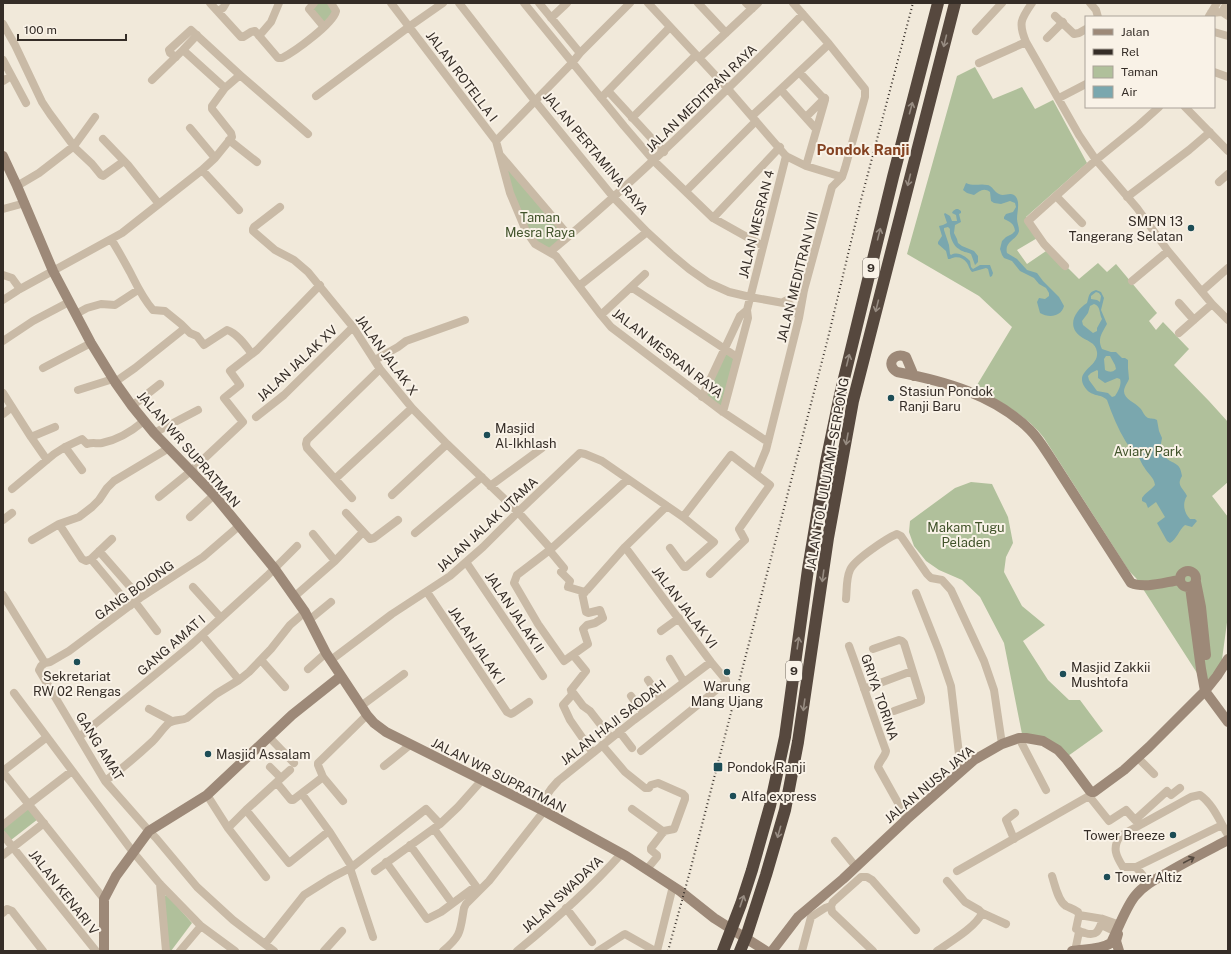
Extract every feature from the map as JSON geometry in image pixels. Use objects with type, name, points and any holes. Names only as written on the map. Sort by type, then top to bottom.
[{"type":"highway","name":"JALAN TOL ULUJAMI–SERPONG","points":[[723,951],[752,870],[775,783],[785,737],[808,568],[826,462],[840,395],[891,185],[938,3]]},
{"type":"highway","name":"JALAN TOL ULUJAMI–SERPONG","points":[[740,951],[766,875],[785,810],[798,742],[828,538],[853,401],[955,3]]},
{"type":"street","points":[[210,3],[241,37],[244,37],[251,32],[255,32],[278,58],[285,57],[333,19],[335,9],[331,3]]},
{"type":"street","points":[[218,11],[223,8],[226,3]]},
{"type":"street","points":[[259,36],[271,22],[279,3]]},
{"type":"street","points":[[314,3],[309,9],[324,27]]},
{"type":"street","name":"JALAN ROTELLA I","points":[[391,3],[496,141]]},
{"type":"street","points":[[316,96],[443,3]]},
{"type":"street","name":"JALAN PERTAMINA RAYA","points":[[459,3],[535,101],[614,198],[647,232],[688,269],[709,283],[729,292],[783,302]]},
{"type":"street","points":[[524,3],[654,161],[713,218],[764,246]]},
{"type":"street","points":[[539,3],[580,53]]},
{"type":"street","points":[[551,18],[567,3]]},
{"type":"street","points":[[496,141],[630,3]]},
{"type":"street","points":[[648,3],[728,89],[780,147],[786,156],[806,166],[842,177]]},
{"type":"street","points":[[746,3],[752,9]]},
{"type":"street","points":[[632,118],[697,57],[726,33],[758,3]]},
{"type":"street","points":[[686,191],[780,90],[829,44],[793,3]]},
{"type":"street","points":[[976,31],[1002,3]]},
{"type":"street","points":[[1032,3],[1020,25],[1026,42],[1079,135],[1096,160],[1127,197],[1168,251],[1212,304],[1228,320]]},
{"type":"street","points":[[1090,3],[1096,10],[1098,16]]},
{"type":"street","points":[[1210,15],[1217,3]]},
{"type":"street","points":[[1210,15],[1225,14],[1227,3]]},
{"type":"street","points":[[702,4],[726,33]]},
{"type":"street","name":"JALAN MEDITRAN RAYA","points":[[614,198],[664,152],[803,14]]},
{"type":"street","points":[[1055,16],[1074,34],[1085,30]]},
{"type":"street","points":[[1047,38],[1062,22]]},
{"type":"street","points":[[3,24],[15,45],[42,102],[74,146],[101,175],[106,175],[124,161]]},
{"type":"street","points":[[601,98],[670,27]]},
{"type":"street","points":[[176,57],[170,53],[169,50],[190,30],[192,30],[240,75],[308,134]]},
{"type":"street","points":[[1215,32],[1228,36]]},
{"type":"street","points":[[152,80],[198,36]]},
{"type":"street","points":[[979,63],[1026,42]]},
{"type":"street","name":"JALAN MEDITRAN VIII","points":[[756,474],[764,457],[768,442],[799,318],[804,290],[832,188],[842,177],[865,98],[865,89],[829,44]]},
{"type":"street","points":[[183,50],[225,88]]},
{"type":"street","points":[[3,60],[26,103]]},
{"type":"street","points":[[799,72],[825,98],[825,104],[816,129],[806,166]]},
{"type":"street","points":[[1215,72],[1228,77]]},
{"type":"street","points":[[3,300],[131,227],[215,158],[232,135],[212,109],[212,106],[225,88],[240,75]]},
{"type":"street","points":[[3,81],[11,76]]},
{"type":"street","points":[[1059,98],[1085,85]]},
{"type":"street","points":[[780,90],[816,129]]},
{"type":"street","points":[[608,91],[664,152]]},
{"type":"street","points":[[806,117],[825,98]]},
{"type":"street","points":[[1065,266],[1044,244],[1028,221],[1096,160],[1158,108]]},
{"type":"street","points":[[1186,108],[1228,151]]},
{"type":"street","points":[[17,186],[39,173],[74,146],[95,117]]},
{"type":"street","points":[[190,128],[215,158]]},
{"type":"street","points":[[1127,197],[1189,150],[1210,132]]},
{"type":"street","points":[[639,144],[648,135]]},
{"type":"street","points":[[103,139],[124,161],[159,204]]},
{"type":"street","points":[[229,140],[257,162]]},
{"type":"street","name":"JALAN MESRAN RAYA","points":[[496,141],[512,198],[526,231],[535,244],[556,256],[611,326],[723,412],[768,442]]},
{"type":"street","points":[[713,218],[780,147]]},
{"type":"street","points":[[499,155],[569,236]]},
{"type":"street","name":"JALAN WR SUPRATMAN","points":[[3,156],[25,203],[53,271],[91,343],[114,381],[154,433],[214,495],[274,568],[309,616],[328,657],[364,711],[374,723],[386,732],[410,745],[449,763],[541,810],[621,854],[673,886],[714,918],[766,951]]},
{"type":"street","name":"JALAN MESRAN 4","points":[[723,412],[748,318],[747,310],[750,297],[786,156]]},
{"type":"street","points":[[202,170],[239,210]]},
{"type":"street","points":[[1219,182],[1228,174]]},
{"type":"street","points":[[1056,196],[1082,223]]},
{"type":"street","points":[[550,252],[614,198]]},
{"type":"street","points":[[3,209],[25,203]]},
{"type":"street","name":"JALAN JALAK X","points":[[280,207],[254,228],[253,231],[275,250],[294,260],[320,285],[353,327],[380,369],[412,408],[518,512],[550,550],[564,568],[561,572],[570,581],[568,587],[587,589]]},
{"type":"street","points":[[579,286],[647,232]]},
{"type":"street","points":[[112,239],[138,290],[153,310],[165,311],[190,333],[197,336],[204,346],[227,330],[241,340],[252,354]]},
{"type":"street","points":[[1132,281],[1168,251]]},
{"type":"street","points":[[1202,291],[1228,268]]},
{"type":"street","points":[[601,315],[645,274]]},
{"type":"street","points":[[3,275],[12,278],[20,289]]},
{"type":"street","points":[[158,497],[191,471],[243,422],[224,398],[240,385],[230,371],[258,350],[320,285]]},
{"type":"street","points":[[631,287],[737,357]]},
{"type":"street","points":[[76,314],[87,308],[101,304],[114,305],[138,290]]},
{"type":"street","points":[[783,302],[804,290]]},
{"type":"street","points":[[3,341],[33,321],[69,302]]},
{"type":"street","points":[[783,302],[794,308],[799,318]]},
{"type":"street","points":[[1179,303],[1194,320]]},
{"type":"street","points":[[1179,333],[1212,304]]},
{"type":"street","points":[[702,396],[740,316],[747,310]]},
{"type":"street","points":[[375,360],[406,341],[465,320]]},
{"type":"street","name":"JALAN JALAK XV","points":[[256,416],[284,395],[353,327]]},
{"type":"street","points":[[78,390],[114,381],[135,368],[184,328]]},
{"type":"street","points":[[43,368],[91,343]]},
{"type":"street","points":[[914,376],[906,357],[900,355],[892,359],[891,365],[894,371],[968,391],[991,402],[1029,430],[1050,457],[1131,583],[1138,586],[1180,580]]},
{"type":"street","points":[[900,373],[905,371],[909,366],[909,362]]},
{"type":"street","points":[[352,498],[307,448],[306,443],[307,440],[380,369]]},
{"type":"street","points":[[132,406],[160,384]]},
{"type":"street","points":[[3,392],[47,460]]},
{"type":"street","points":[[3,414],[12,407]]},
{"type":"street","points":[[335,479],[412,408]]},
{"type":"street","points":[[154,433],[198,410]]},
{"type":"street","points":[[12,489],[65,447],[82,439],[87,444],[94,442],[101,443],[125,435],[135,429],[144,420]]},
{"type":"street","points":[[31,437],[55,427]]},
{"type":"street","points":[[392,495],[447,444]]},
{"type":"street","points":[[65,447],[82,470]]},
{"type":"street","points":[[32,540],[59,524],[79,516],[96,504],[114,481],[169,448]]},
{"type":"street","points":[[490,486],[542,448]]},
{"type":"street","name":"JALAN JALAK UTAMA","points":[[308,669],[450,576],[580,453],[602,461],[628,479]]},
{"type":"street","points":[[683,517],[731,455],[770,486],[740,529],[745,540],[710,574]]},
{"type":"street","points":[[415,533],[482,477]]},
{"type":"street","points":[[667,506],[582,593],[586,612],[588,613],[600,610],[603,618],[595,624],[587,625],[583,629],[588,644],[564,661],[538,624],[514,583],[517,575],[550,550],[628,479],[683,517],[714,543],[686,567],[684,567],[670,548]]},
{"type":"street","points":[[190,517],[214,495]]},
{"type":"street","points":[[346,513],[370,539],[398,520]]},
{"type":"street","points":[[3,520],[12,514]]},
{"type":"street","points":[[59,524],[82,559],[86,561],[91,559],[112,539]]},
{"type":"street","name":"GANG BOJONG","points":[[42,665],[69,651],[135,602],[203,557],[239,526]]},
{"type":"street","points":[[295,596],[335,561],[363,532]]},
{"type":"street","points":[[313,534],[335,561]]},
{"type":"street","points":[[846,598],[847,579],[850,569],[886,539],[897,534],[901,536],[927,574],[931,578],[942,580],[951,590],[984,661],[994,690],[1002,744]]},
{"type":"street","name":"GANG AMAT I","points":[[79,737],[202,635],[297,546]]},
{"type":"street","name":"JALAN JALAK VI","points":[[626,547],[711,662],[726,678],[726,681],[641,751]]},
{"type":"street","points":[[99,551],[157,631]]},
{"type":"street","points":[[91,559],[135,602]]},
{"type":"street","name":"JALAN JALAK II","points":[[466,562],[543,676]]},
{"type":"street","points":[[1193,585],[1184,587],[1180,582],[1180,577],[1184,572],[1189,571],[1194,574],[1196,579],[1193,585],[1201,607],[1207,671],[1205,691],[1228,722]]},
{"type":"street","points":[[193,587],[221,618]]},
{"type":"street","name":"JALAN JALAK I","points":[[427,592],[507,712],[511,714],[529,702]]},
{"type":"street","points":[[916,593],[951,686],[961,771]]},
{"type":"street","name":"GANG AMAT","points":[[3,595],[42,665],[39,672],[106,781],[197,887],[233,920],[274,951]]},
{"type":"street","points":[[149,709],[172,721],[187,718],[216,694],[239,680],[261,660],[290,625],[309,616],[331,602]]},
{"type":"street","points":[[661,630],[679,618]]},
{"type":"street","points":[[202,635],[239,680]]},
{"type":"street","points":[[873,649],[899,640],[904,644],[921,700],[894,711]]},
{"type":"street","name":"GRIYA TORINA","points":[[849,646],[886,751],[878,767],[906,819]]},
{"type":"street","points":[[573,655],[586,671],[571,690],[572,695],[563,705],[570,720],[593,753]]},
{"type":"street","points":[[670,659],[684,682]]},
{"type":"street","points":[[957,871],[1091,794],[1124,770],[1205,691],[1222,670],[1228,659]]},
{"type":"street","points":[[261,660],[285,687]]},
{"type":"street","name":"JALAN HAJI SAODAH","points":[[443,951],[454,942],[458,936],[466,904],[489,881],[541,810],[551,789],[558,781],[661,699],[711,662]]},
{"type":"street","points":[[864,689],[912,671]]},
{"type":"street","points":[[343,801],[323,777],[318,768],[318,763],[364,711],[404,674]]},
{"type":"street","points":[[104,951],[104,899],[116,876],[149,832],[207,795],[292,715],[341,676]]},
{"type":"street","points":[[648,680],[661,699]]},
{"type":"street","points":[[571,690],[611,738]]},
{"type":"street","points":[[14,693],[133,852],[160,884],[201,926],[235,951]]},
{"type":"street","points":[[631,696],[643,713]]},
{"type":"street","points":[[106,781],[135,758],[172,721]]},
{"type":"street","points":[[619,732],[632,748]]},
{"type":"street","points":[[47,737],[3,771],[104,899]]},
{"type":"street","points":[[228,828],[292,767],[269,737]]},
{"type":"street","points":[[1019,738],[1046,790]]},
{"type":"street","name":"JALAN NUSA JAYA","points":[[772,951],[798,917],[843,879],[906,819],[974,760],[1002,744],[1019,738],[1043,741],[1058,750],[1067,760],[1091,794]]},
{"type":"street","points":[[384,766],[410,745]]},
{"type":"street","points":[[602,745],[626,772],[645,788],[649,788],[651,785],[658,783],[685,796],[674,829],[664,832],[651,849],[657,857],[646,869]]},
{"type":"street","points":[[1138,758],[1154,774]]},
{"type":"street","points":[[270,767],[291,800],[295,800],[323,777]]},
{"type":"street","points":[[3,826],[72,771]]},
{"type":"street","points":[[375,870],[437,826],[458,807],[482,780]]},
{"type":"street","points":[[1091,794],[1109,821],[1126,810],[1135,820],[1167,791],[1171,795],[1180,788]]},
{"type":"street","points":[[302,794],[329,831],[351,867],[373,937]]},
{"type":"street","points":[[207,795],[228,828],[266,877]]},
{"type":"street","points":[[1222,825],[1136,867],[1122,866],[1118,860],[1115,848],[1116,842],[1120,836],[1191,798],[1200,795],[1206,799],[1222,825],[1228,835]]},
{"type":"street","points":[[265,944],[304,895],[351,867],[426,809],[476,886],[441,912],[428,919],[386,862]]},
{"type":"street","points":[[632,809],[664,832]]},
{"type":"street","points":[[246,810],[289,863],[329,831]]},
{"type":"street","points":[[1014,839],[1006,820],[1015,813]]},
{"type":"street","points":[[3,855],[44,823]]},
{"type":"street","name":"JALAN KENARI V","points":[[3,835],[96,951]]},
{"type":"street","points":[[1080,932],[1074,951],[1105,946],[1110,942],[1135,895],[1149,883],[1228,840]]},
{"type":"street","points":[[835,841],[856,867]]},
{"type":"street","points":[[410,845],[452,904]]},
{"type":"street","name":"JALAN SWADAYA","points":[[518,951],[566,908],[621,854]]},
{"type":"street","points":[[1136,867],[1149,883]]},
{"type":"street","points":[[1052,876],[1059,897],[1066,906],[1074,909],[1079,915],[1119,926]]},
{"type":"street","points":[[802,951],[811,918],[825,908],[831,906],[833,902],[861,877],[867,877],[872,880],[916,930]]},
{"type":"street","points":[[947,881],[965,902],[982,913],[1006,924]]},
{"type":"street","points":[[160,884],[166,951]]},
{"type":"street","points":[[598,951],[625,934],[656,951],[673,886]]},
{"type":"street","points":[[831,906],[832,912],[873,951]]},
{"type":"street","points":[[566,908],[592,942]]},
{"type":"street","points":[[3,913],[7,909],[12,910],[43,951]]},
{"type":"street","points":[[937,951],[970,927],[982,913]]},
{"type":"street","points":[[1079,915],[1076,929],[1080,932],[1091,935],[1096,932],[1102,922]]},
{"type":"street","points":[[180,951],[201,926]]},
{"type":"street","points":[[1118,951],[1116,940],[1121,926],[1119,926]]},
{"type":"street","points":[[324,951],[342,931]]},
{"type":"green space","points":[[314,3],[329,3],[335,14],[320,30],[310,6]]},
{"type":"green space","name":"Aviary Park","points":[[975,67],[993,99],[1022,87],[1035,109],[1053,100],[1087,163],[1026,217],[1039,237],[1017,250],[1027,264],[1049,249],[1079,279],[1098,263],[1107,272],[1116,264],[1157,313],[1149,321],[1156,330],[1163,322],[1189,349],[1174,365],[1228,422],[1228,482],[1212,496],[1228,517],[1228,615],[1221,667],[1206,687],[1136,578],[1129,571],[1044,438],[1025,418],[986,393],[986,391],[977,385],[1012,327],[979,296],[907,254],[957,76]]},
{"type":"green space","name":"Taman Mesra Raya","points":[[499,155],[569,236],[548,251],[530,238]]},
{"type":"green space","points":[[726,352],[735,358],[722,411],[704,396]]},
{"type":"green space","name":"Makam Tugu Peladen","points":[[971,482],[992,484],[1008,517],[1013,543],[1006,557],[1004,572],[1022,606],[1045,625],[1023,641],[1048,680],[1069,700],[1080,700],[1103,731],[1068,756],[1022,734],[1004,643],[980,597],[962,580],[939,570],[926,561],[914,546],[909,532],[910,521],[955,488]]},
{"type":"green space","points":[[28,807],[38,819],[11,840],[3,830],[3,827]]},
{"type":"green space","points":[[164,895],[168,896],[192,923],[171,951],[162,951]]},
{"type":"water","points":[[966,183],[972,185],[989,185],[999,194],[1012,194],[1016,197],[1018,203],[1017,219],[1019,231],[1016,237],[1007,246],[1007,253],[1017,259],[1027,270],[1037,273],[1059,297],[1064,306],[1060,312],[1054,316],[1047,316],[1040,313],[1037,302],[1039,298],[1045,299],[1049,296],[1046,288],[1039,284],[1034,278],[1020,271],[1012,261],[1004,258],[1002,255],[1000,249],[1002,241],[1015,231],[1013,224],[1004,219],[1004,217],[1006,214],[1013,212],[1016,207],[1015,203],[1010,201],[1001,204],[994,203],[991,201],[990,192],[986,190],[980,191],[974,195],[967,193],[963,190]]},
{"type":"water","points":[[956,209],[961,211],[959,214],[961,222],[955,225],[954,233],[958,243],[974,251],[978,256],[978,262],[975,265],[971,254],[957,248],[953,243],[950,229],[948,227],[944,228],[944,230],[949,245],[950,254],[959,254],[964,256],[970,261],[973,269],[980,265],[990,265],[993,273],[992,276],[990,277],[988,269],[986,268],[972,272],[967,263],[961,258],[957,257],[948,259],[946,251],[938,244],[942,236],[939,226],[947,223],[944,214],[945,213],[950,216],[952,221],[957,221],[956,215],[952,213]]},
{"type":"water","points":[[1096,290],[1101,292],[1104,298],[1101,310],[1107,324],[1100,339],[1102,349],[1116,352],[1122,358],[1128,360],[1129,379],[1124,391],[1126,397],[1138,406],[1148,418],[1157,420],[1162,438],[1160,450],[1165,457],[1180,468],[1182,476],[1180,479],[1180,484],[1187,496],[1184,505],[1185,511],[1190,519],[1195,519],[1197,521],[1192,527],[1185,525],[1170,543],[1167,541],[1157,523],[1165,517],[1156,502],[1148,508],[1146,503],[1142,501],[1143,496],[1155,485],[1153,480],[1139,457],[1123,437],[1107,400],[1087,390],[1082,381],[1085,372],[1095,361],[1097,352],[1093,344],[1076,332],[1073,323],[1076,314],[1087,303],[1089,295]],"holes":[[[1096,292],[1099,293],[1101,296],[1100,302],[1091,299],[1091,296]],[[1094,304],[1098,306],[1102,319],[1097,331],[1093,333],[1083,325],[1082,321],[1088,313],[1090,306]],[[1106,356],[1110,356],[1116,369],[1110,372],[1105,370],[1104,359]],[[1097,370],[1098,378],[1105,383],[1117,378],[1120,379],[1120,386],[1115,396],[1112,397],[1108,393],[1097,391],[1089,380],[1088,376]]]},
{"type":"railway","points":[[668,951],[828,338],[861,200],[913,3]]},
{"type":"place","name":"SMPN 13 Tangerang Selatan","points":[[1191,228]]},
{"type":"place","name":"Stasiun Pondok Ranji Baru","points":[[891,398]]},
{"type":"place","name":"Masjid Al-Ikhlash","points":[[487,435]]},
{"type":"place","name":"Sekretariat RW 02 Rengas","points":[[77,662]]},
{"type":"place","name":"Warung Mang Ujang","points":[[727,672]]},
{"type":"place","name":"Masjid Zakkii Mushtofa","points":[[1063,674]]},
{"type":"place","name":"Masjid Assalam","points":[[208,754]]},
{"type":"place","name":"Pondok Ranji","points":[[718,767]]},
{"type":"place","name":"Alfa express","points":[[733,796]]},
{"type":"place","name":"Tower Breeze","points":[[1173,835]]},
{"type":"place","name":"Tower Altiz","points":[[1107,877]]},
{"type":"district","name":"Pondok Ranji","points":[[863,150]]}]
